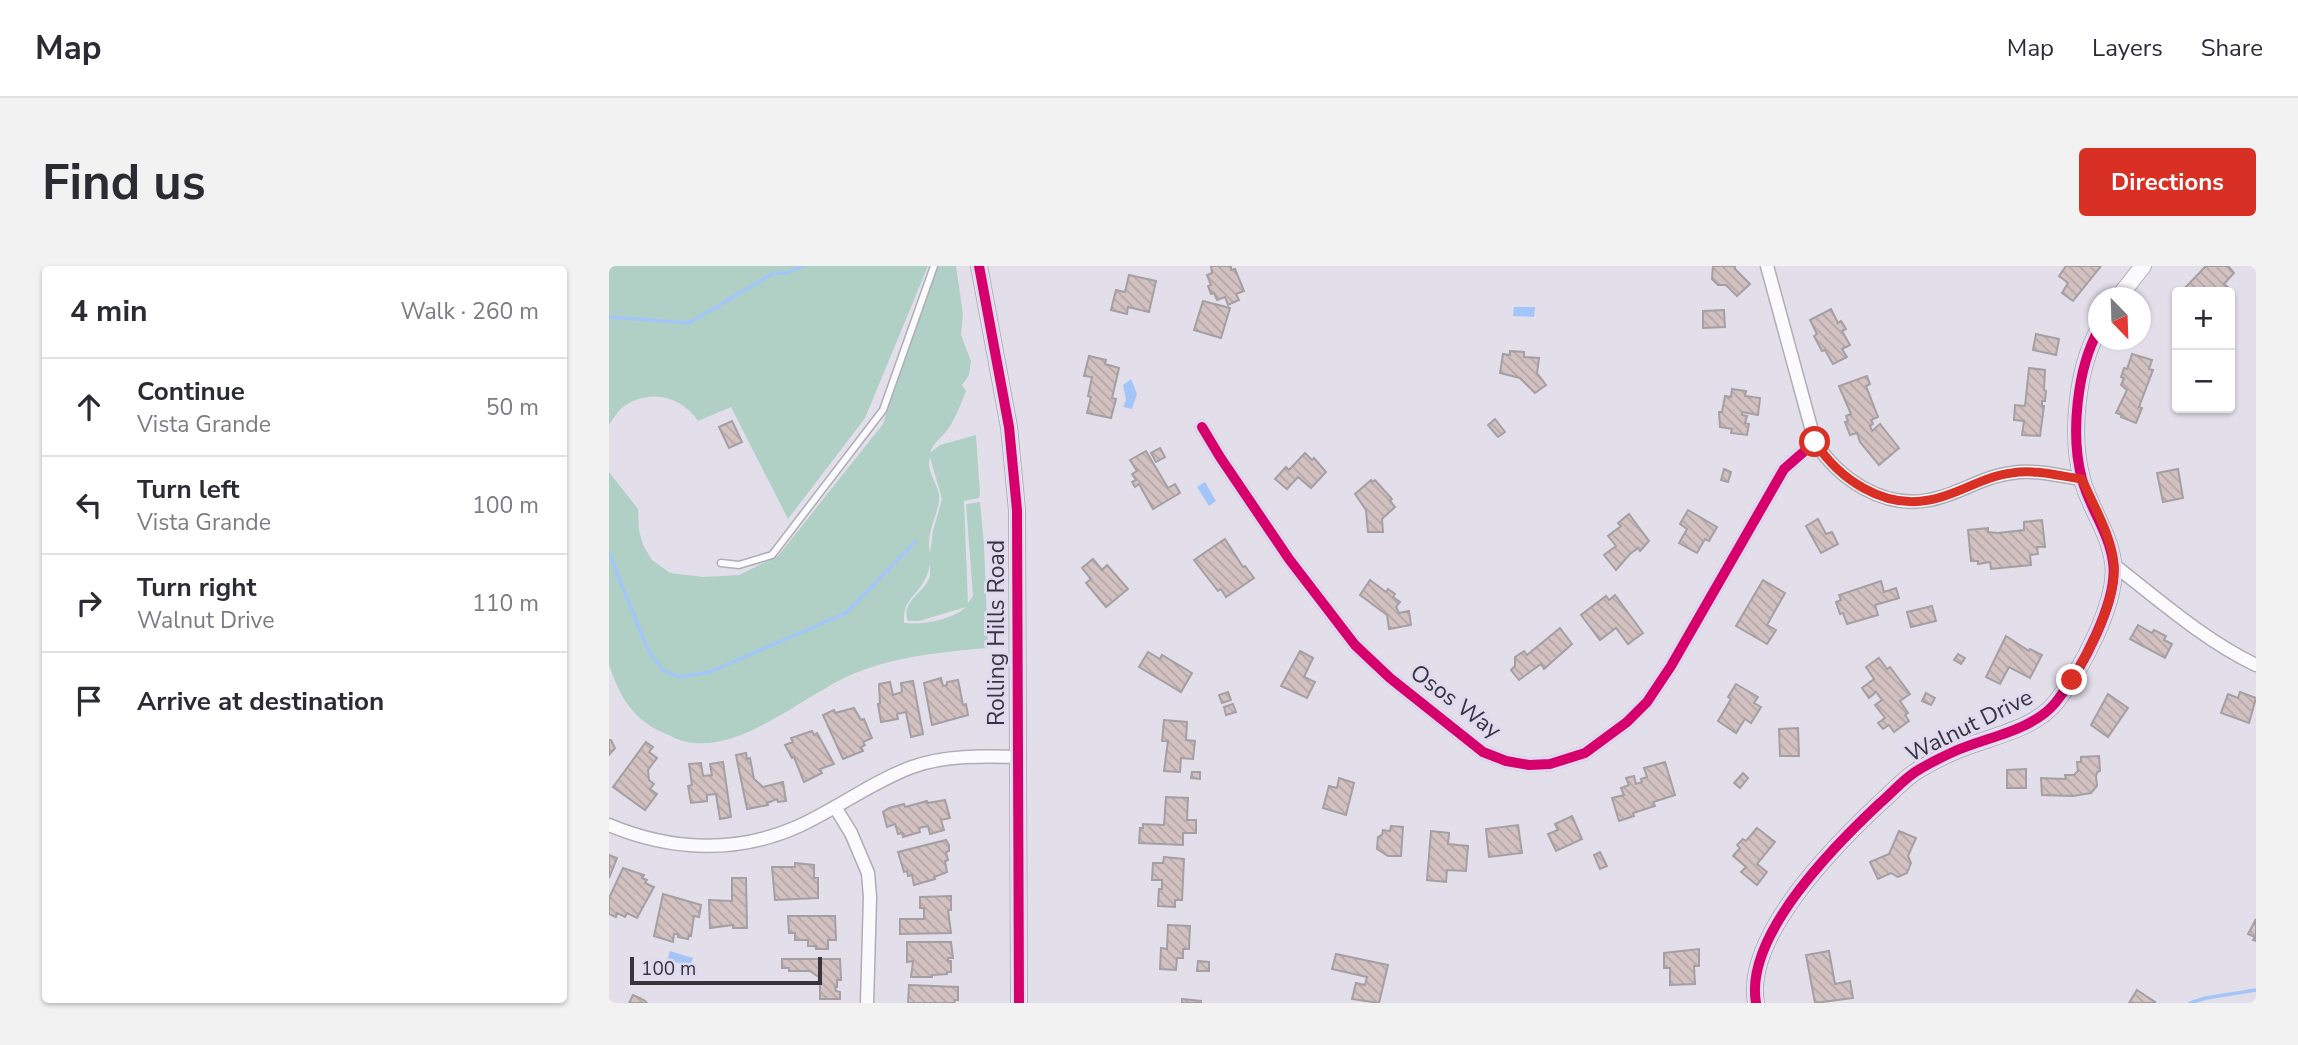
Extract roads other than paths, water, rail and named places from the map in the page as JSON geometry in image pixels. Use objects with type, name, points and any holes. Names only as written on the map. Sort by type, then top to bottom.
[{"type":"street","name":"Rolling Hills Road","points":[[979,266],[1009,426],[1015,483],[1019,1003]]},
{"type":"street","points":[[1767,266],[1815,442],[1833,466],[1859,487],[1897,499],[1928,501],[2010,473],[2028,471],[2082,479]]},
{"type":"street","points":[[2126,287],[2143,266]]},
{"type":"street","name":"Walnut Drive","points":[[1756,1003],[1756,981],[1765,945],[1778,919],[1843,837],[1917,770],[1952,752],[2041,716],[2055,703],[2088,654],[2110,596],[2114,565],[2107,538],[2082,479],[2077,441],[2082,369],[2090,350]]},
{"type":"street","name":"Osos Way","points":[[1202,426],[1268,529],[1355,645],[1390,678],[1483,752],[1506,761],[1529,765],[1550,764],[1585,753],[1627,722],[1647,702],[1671,666],[1784,469],[1815,442]]},
{"type":"street","points":[[2114,565],[2188,623],[2237,656],[2256,665]]},
{"type":"street","points":[[609,825],[666,844],[728,846],[763,839],[799,826],[880,780],[915,766],[949,758],[1018,757]]},
{"type":"street","points":[[835,807],[851,833],[867,873],[870,897],[867,1003]]},
{"type":"lane","points":[[721,562],[739,565],[772,555],[883,410],[935,266]]},
{"type":"water","points":[[1514,307],[1535,307],[1534,317],[1513,316]]},
{"type":"water","points":[[1131,379],[1137,394],[1132,409],[1123,407],[1126,400],[1123,385]]},
{"type":"water","points":[[1205,482],[1216,501],[1209,506],[1197,487]]},
{"type":"water","points":[[670,951],[693,958],[690,966],[667,960]]},
{"type":"waterway","points":[[609,317],[689,323],[774,273],[787,273],[803,266]]},
{"type":"waterway","points":[[609,553],[648,650],[663,670],[679,677],[710,672],[846,613],[915,542]]},
{"type":"waterway","points":[[2190,1003],[2256,990]]}]
